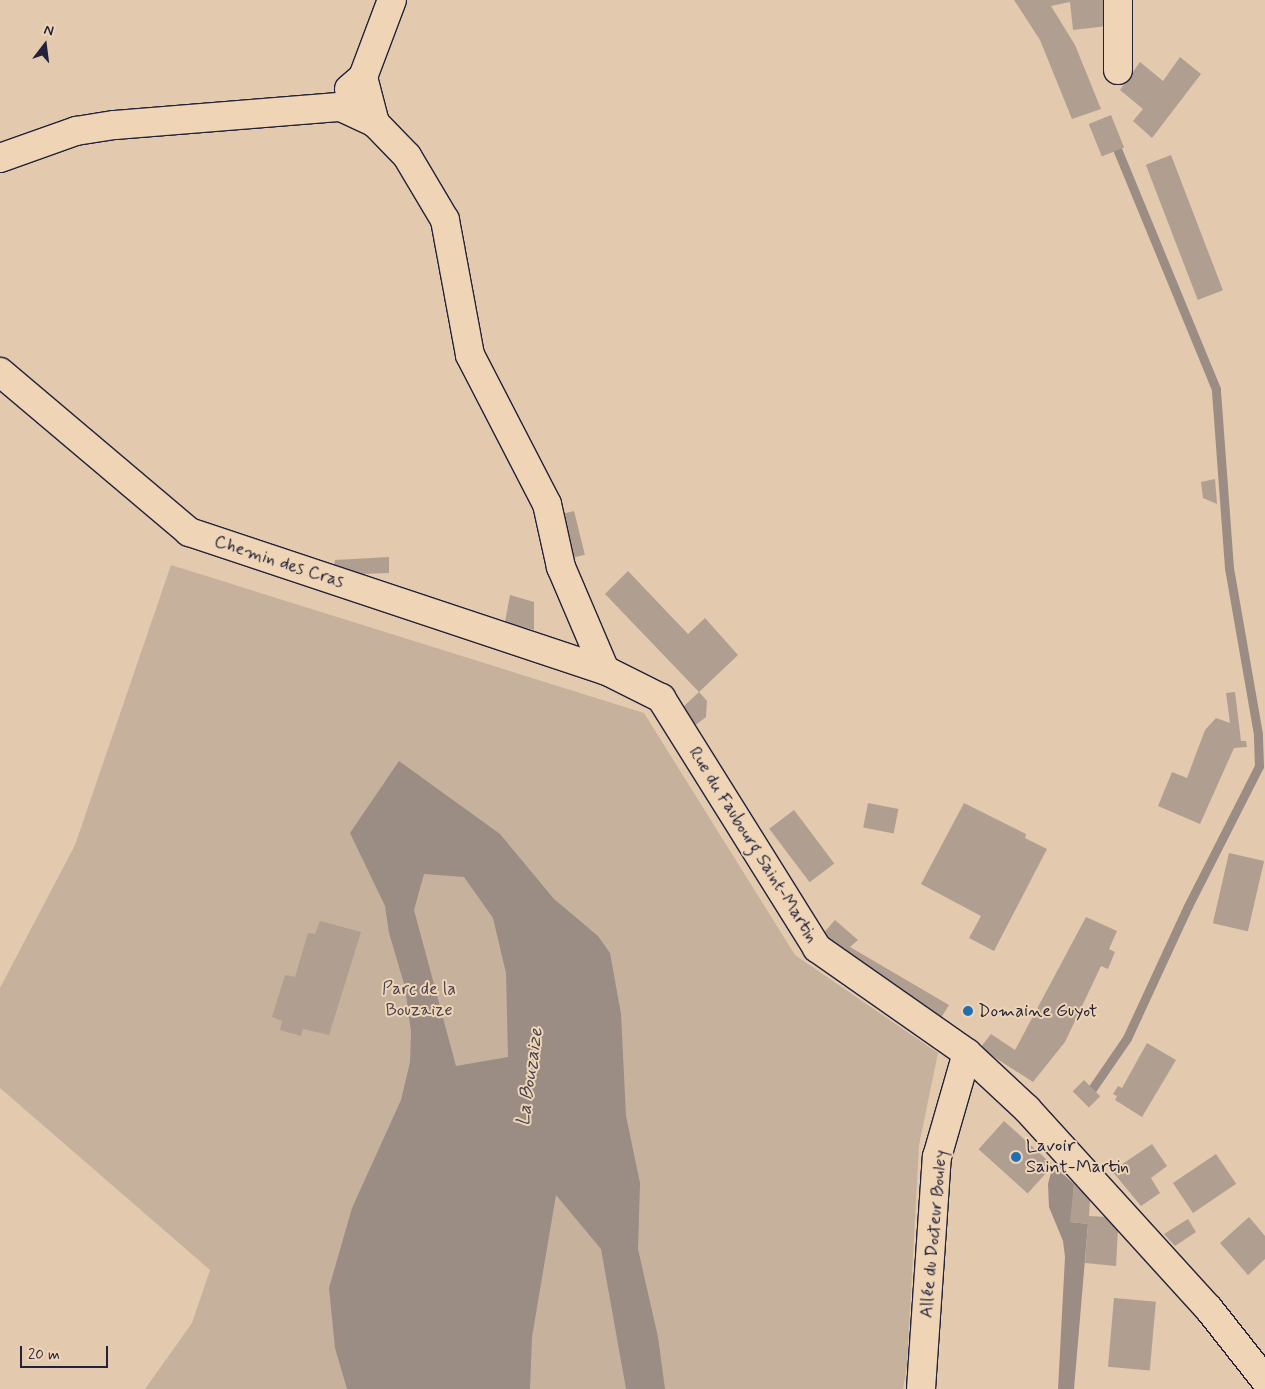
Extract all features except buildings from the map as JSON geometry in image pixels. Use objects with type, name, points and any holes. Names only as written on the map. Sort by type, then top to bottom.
[{"type":"street","points":[[326,107],[363,77],[392,0]]},
{"type":"street","points":[[1118,0],[1118,70]]},
{"type":"street","points":[[363,77],[375,123]]},
{"type":"street","points":[[0,158],[76,132],[115,125],[326,107],[341,107],[356,112],[375,123],[407,156],[444,220],[470,355],[547,504],[561,567],[605,670]]},
{"type":"street","name":"Chemin des Cras","points":[[0,372],[189,532],[605,670]]},
{"type":"street","name":"Rue du Faubourg Saint-Martin","points":[[605,670],[661,698],[817,948],[967,1053],[1027,1109],[1209,1309],[1265,1380]]},
{"type":"street","name":"Allée du Docteur Bouley","points":[[921,1389],[937,1157],[967,1053]]},
{"type":"green space","name":"Parc de la Bouzaize","points":[[171,565],[644,713],[795,955],[938,1053],[919,1145],[907,1366],[903,1389],[145,1389],[192,1323],[210,1270],[0,1088],[0,988],[75,845]]},
{"type":"water","name":"La Bouzaize","points":[[399,761],[500,834],[554,899],[598,936],[610,953],[621,1014],[626,1116],[640,1183],[638,1249],[658,1337],[665,1389],[626,1389],[601,1249],[556,1195],[532,1337],[530,1389],[347,1389],[335,1348],[329,1288],[352,1208],[401,1100],[410,1062],[411,1032],[405,987],[389,933],[385,906],[350,833]],"holes":[[[424,874],[464,877],[493,918],[506,973],[508,1057],[456,1066],[414,910]]]},
{"type":"water","points":[[1053,1165],[1074,1184],[1071,1222],[1088,1224],[1074,1389],[1058,1389],[1065,1257],[1063,1241],[1049,1207],[1048,1184]]},
{"type":"waterway","points":[[1092,1089],[1127,1038],[1188,906],[1259,766],[1258,734],[1229,568],[1216,389],[1117,149]]},
{"type":"place","name":"Domaine Guyot","points":[[968,1011]]},
{"type":"place","name":"Lavoir Saint-Martin","points":[[1016,1157]]}]
